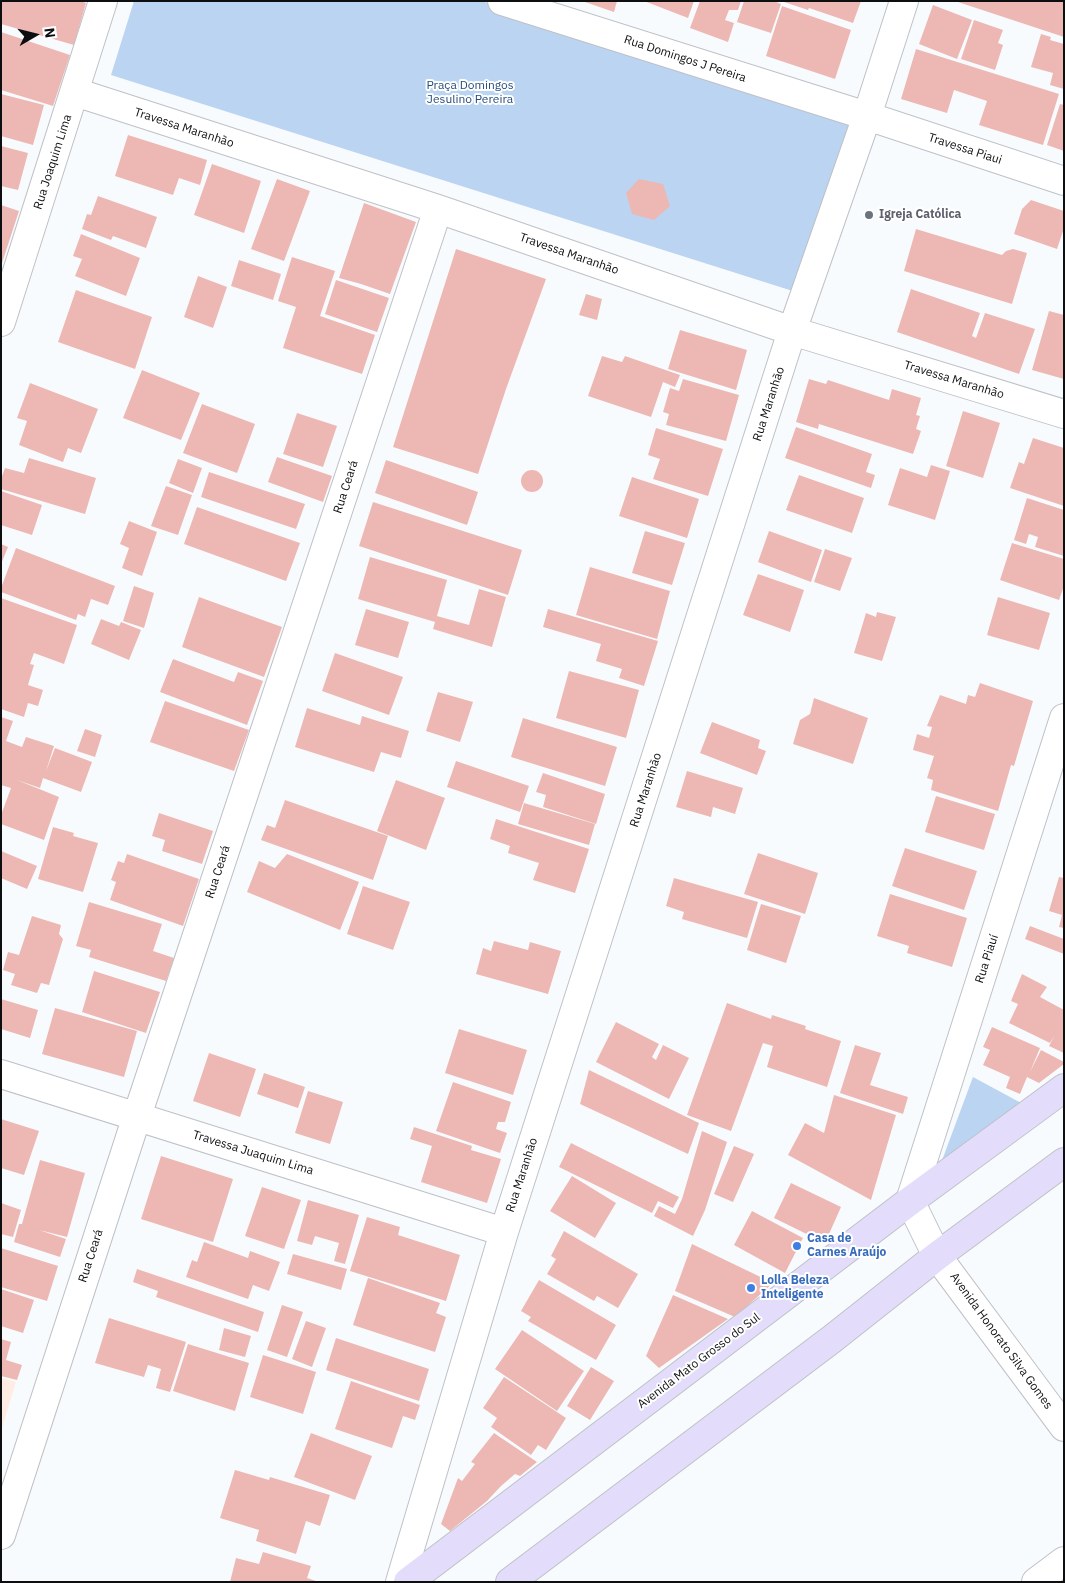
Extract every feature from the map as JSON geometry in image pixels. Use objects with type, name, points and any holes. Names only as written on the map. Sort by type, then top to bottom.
[{"type":"main road","name":"Avenida Mato Grosso do Sul","points":[[408,1582],[910,1201],[1064,1088]]},
{"type":"main road","points":[[510,1582],[832,1339],[937,1256],[1064,1162]]},
{"type":"street","name":"Rua Joaquim Lima","points":[[1,322],[104,1]]},
{"type":"street","name":"Rua Domingos J Pereira","points":[[502,1],[867,116]]},
{"type":"street","name":"Rua Maranhão","points":[[400,1582],[504,1232],[792,330],[867,116],[904,1]]},
{"type":"street","name":"Travessa Maranhão","points":[[75,92],[438,209],[792,330],[1064,414]]},
{"type":"street","name":"Travessa Piaui","points":[[867,116],[1064,181]]},
{"type":"street","name":"Rua Ceará","points":[[1,1535],[136,1116],[438,209]]},
{"type":"street","name":"Rua Piauí","points":[[910,1201],[1064,718]]},
{"type":"street","name":"Travessa Juaquim Lima","points":[[1,1074],[504,1232]]},
{"type":"street","name":"Avenida Honorato Silva Gomes","points":[[910,1201],[937,1256],[1064,1427]]},
{"type":"street","points":[[1036,1582],[1064,1561]]},
{"type":"shaded area","points":[[1,1378],[16,1382],[1,1431]]},
{"type":"green space","name":"Praça Domingos Jesulino Pereira","points":[[134,1],[482,1],[850,122],[799,293],[111,75]]},
{"type":"green space","points":[[973,1077],[1023,1104],[941,1163]]},
{"type":"building","points":[[1,1],[81,1],[86,3],[74,45],[1,24]]},
{"type":"building","points":[[582,1],[617,1],[614,12]]},
{"type":"building","points":[[644,1],[694,1],[688,18]]},
{"type":"building","points":[[700,1],[741,1],[738,10],[729,10],[725,20],[734,23],[728,42],[690,28]]},
{"type":"building","points":[[744,1],[774,1],[781,4],[771,33],[737,22]]},
{"type":"building","points":[[781,1],[861,1],[853,23]]},
{"type":"building","points":[[1064,1],[1064,37],[958,2]]},
{"type":"building","points":[[933,5],[972,20],[957,59],[919,44]]},
{"type":"building","points":[[782,6],[851,30],[835,79],[766,56]]},
{"type":"building","points":[[974,20],[1003,30],[998,43],[1003,45],[995,70],[961,59]]},
{"type":"building","points":[[1,32],[70,55],[53,106],[1,90]]},
{"type":"building","points":[[1041,34],[1051,37],[1050,40],[1064,44],[1064,89],[1050,85],[1053,73],[1031,67]]},
{"type":"building","points":[[916,49],[1059,94],[1043,145],[979,125],[987,101],[954,90],[947,113],[901,99]]},
{"type":"building","points":[[1,94],[44,105],[33,145],[1,136]]},
{"type":"building","points":[[1060,104],[1064,105],[1064,151],[1047,145]]},
{"type":"building","points":[[128,135],[207,160],[200,185],[179,178],[173,195],[115,176]]},
{"type":"building","points":[[1,146],[28,153],[18,190],[1,186]]},
{"type":"building","points":[[212,164],[261,181],[244,233],[194,215]]},
{"type":"building","points":[[277,179],[310,191],[284,261],[251,249]]},
{"type":"building","points":[[639,179],[663,184],[670,206],[654,220],[632,214],[626,193]]},
{"type":"building","points":[[98,196],[157,217],[146,248],[113,236],[111,240],[82,229],[87,214],[91,215]]},
{"type":"building","points":[[1031,200],[1064,211],[1064,228],[1057,249],[1014,234],[1022,209]]},
{"type":"building","points":[[364,203],[416,222],[390,294],[339,278]]},
{"type":"building","points":[[1,205],[19,211],[2,263],[1,263]]},
{"type":"building","points":[[916,229],[1002,255],[1006,251],[1013,249],[1027,253],[1012,304],[904,271]]},
{"type":"building","points":[[81,234],[140,258],[126,296],[75,276],[82,259],[73,256]]},
{"type":"building","points":[[456,249],[546,279],[506,389],[478,474],[393,447]]},
{"type":"building","points":[[292,257],[335,271],[320,316],[375,335],[362,374],[283,348],[296,307],[278,301]]},
{"type":"building","points":[[239,260],[281,274],[273,300],[231,286]]},
{"type":"building","points":[[198,276],[227,287],[213,328],[184,317]]},
{"type":"building","points":[[336,280],[389,298],[377,332],[325,314]]},
{"type":"building","points":[[911,289],[980,313],[972,336],[976,338],[985,313],[1035,329],[1019,374],[897,332]]},
{"type":"building","points":[[76,290],[152,317],[135,369],[58,342]]},
{"type":"building","points":[[586,294],[602,299],[597,320],[579,315]]},
{"type":"building","points":[[1049,311],[1064,315],[1064,379],[1032,370]]},
{"type":"building","points":[[680,330],[747,350],[736,390],[668,369]]},
{"type":"building","points":[[602,356],[622,362],[625,356],[680,375],[675,387],[663,382],[651,417],[588,396]]},
{"type":"building","points":[[142,370],[200,393],[181,440],[123,418]]},
{"type":"building","points":[[683,379],[739,395],[726,441],[666,425],[669,414],[663,412],[670,388],[679,391]]},
{"type":"building","points":[[809,379],[826,384],[828,380],[889,400],[892,389],[921,398],[916,415],[920,416],[916,429],[921,431],[913,454],[819,424],[818,429],[796,422]]},
{"type":"building","points":[[30,383],[98,409],[81,453],[68,448],[63,462],[19,445],[27,421],[17,418]]},
{"type":"building","points":[[202,404],[255,424],[237,473],[183,453]]},
{"type":"building","points":[[963,411],[1000,423],[983,478],[946,466]]},
{"type":"building","points":[[297,413],[337,426],[323,467],[283,454]]},
{"type":"building","points":[[796,427],[872,454],[866,472],[875,475],[871,488],[785,458]]},
{"type":"building","points":[[656,428],[723,449],[708,496],[653,479],[660,459],[648,455]]},
{"type":"building","points":[[1033,438],[1064,448],[1064,506],[1010,488],[1019,462],[1024,464]]},
{"type":"building","points":[[277,457],[332,476],[323,502],[268,482]]},
{"type":"building","points":[[29,458],[96,478],[85,514],[1,489],[1,479],[5,468],[24,473]]},
{"type":"building","points":[[178,459],[202,468],[193,493],[169,483]]},
{"type":"building","points":[[386,460],[478,492],[467,525],[375,493]]},
{"type":"building","points":[[931,465],[950,471],[935,520],[888,505],[900,468],[927,477]]},
{"type":"building","points":[[532,470],[540,473],[543,481],[540,489],[532,492],[524,489],[521,481],[524,473]]},
{"type":"building","points":[[209,472],[305,504],[296,529],[201,497]]},
{"type":"building","points":[[799,475],[864,498],[852,533],[786,510]]},
{"type":"building","points":[[632,477],[699,499],[687,538],[619,516]]},
{"type":"building","points":[[166,486],[192,495],[178,535],[151,526]]},
{"type":"building","points":[[1,491],[42,505],[32,535],[1,525]]},
{"type":"building","points":[[1027,498],[1064,510],[1064,556],[1035,547],[1038,537],[1029,534],[1026,544],[1014,540]]},
{"type":"building","points":[[373,502],[522,550],[508,595],[359,546]]},
{"type":"building","points":[[197,507],[300,543],[286,581],[184,544]]},
{"type":"building","points":[[129,521],[157,532],[142,576],[122,568],[129,548],[120,544]]},
{"type":"building","points":[[645,531],[685,543],[672,585],[632,573]]},
{"type":"building","points":[[769,531],[822,550],[811,582],[758,562]]},
{"type":"building","points":[[1012,543],[1064,559],[1064,586],[1059,600],[1000,580]]},
{"type":"building","points":[[1,544],[8,547],[1,564]]},
{"type":"building","points":[[16,548],[115,586],[108,605],[91,599],[85,617],[78,614],[76,620],[1,592]]},
{"type":"building","points":[[825,549],[852,558],[840,591],[814,582]]},
{"type":"building","points":[[370,557],[447,580],[437,616],[469,625],[479,589],[506,597],[492,647],[433,629],[435,622],[358,599]]},
{"type":"building","points":[[590,567],[670,591],[657,639],[576,615]]},
{"type":"building","points":[[758,574],[804,590],[790,632],[743,615]]},
{"type":"building","points":[[134,586],[154,593],[144,628],[123,621]]},
{"type":"building","points":[[199,597],[282,627],[264,677],[182,647]]},
{"type":"building","points":[[998,597],[1050,613],[1039,650],[987,635]]},
{"type":"building","points":[[1,598],[77,625],[64,664],[34,653],[30,664],[34,665],[28,685],[43,690],[38,706],[28,703],[24,717],[1,709]]},
{"type":"building","points":[[366,609],[409,622],[398,658],[355,645]]},
{"type":"building","points":[[548,609],[658,641],[644,686],[619,678],[622,669],[596,661],[601,644],[543,627]]},
{"type":"building","points":[[877,612],[896,617],[882,661],[854,653],[866,613],[876,617]]},
{"type":"building","points":[[101,619],[119,626],[121,622],[141,630],[129,660],[91,644]]},
{"type":"building","points":[[335,653],[403,677],[389,715],[322,691]]},
{"type":"building","points":[[173,659],[234,682],[238,672],[263,681],[247,725],[160,692]]},
{"type":"building","points":[[569,671],[639,690],[626,738],[556,718]]},
{"type":"building","points":[[980,683],[1033,701],[1014,766],[1011,765],[998,811],[931,790],[933,780],[927,778],[934,756],[913,750],[917,734],[929,738],[932,727],[927,726],[940,695],[966,704],[968,695],[975,697]]},
{"type":"building","points":[[438,692],[473,702],[460,742],[426,731]]},
{"type":"building","points":[[814,698],[868,718],[853,764],[793,744],[800,720],[810,714]]},
{"type":"building","points":[[165,701],[249,730],[234,771],[150,742]]},
{"type":"building","points":[[307,708],[360,725],[362,716],[409,731],[401,758],[381,752],[374,772],[295,747]]},
{"type":"building","points":[[1,717],[13,721],[6,741],[22,747],[26,737],[54,746],[46,771],[55,748],[92,762],[81,792],[43,778],[40,788],[17,780],[59,797],[44,840],[1,824],[1,815],[11,788],[1,785]]},
{"type":"building","points":[[523,718],[617,747],[605,786],[511,757]]},
{"type":"building","points":[[712,722],[760,740],[758,748],[766,751],[757,775],[700,753]]},
{"type":"building","points":[[85,729],[102,735],[95,757],[77,751]]},
{"type":"building","points":[[456,761],[529,786],[520,812],[447,787]]},
{"type":"building","points":[[687,771],[743,788],[735,814],[713,807],[711,817],[676,807]]},
{"type":"building","points":[[543,773],[605,794],[596,824],[543,807],[546,795],[536,792]]},
{"type":"building","points":[[396,780],[445,798],[426,850],[377,831]]},
{"type":"building","points":[[936,796],[995,814],[984,850],[925,832]]},
{"type":"building","points":[[285,800],[388,836],[373,880],[261,840],[267,825],[275,828]]},
{"type":"building","points":[[524,803],[595,824],[589,845],[518,824]]},
{"type":"building","points":[[159,813],[213,831],[202,864],[162,851],[165,840],[152,836]]},
{"type":"building","points":[[496,819],[589,849],[575,893],[533,880],[539,863],[508,853],[510,846],[490,839]]},
{"type":"building","points":[[53,827],[74,833],[73,836],[98,843],[83,892],[38,879]]},
{"type":"building","points":[[905,848],[977,871],[964,910],[892,886]]},
{"type":"building","points":[[1,851],[37,866],[27,889],[1,878]]},
{"type":"building","points":[[758,853],[818,873],[805,914],[744,894]]},
{"type":"building","points":[[127,854],[199,879],[183,926],[110,900],[116,882],[111,880],[118,861],[124,863]]},
{"type":"building","points":[[287,854],[359,882],[340,930],[247,892],[259,861],[275,868]]},
{"type":"building","points":[[1059,877],[1064,878],[1064,928],[1059,927],[1062,915],[1049,911]]},
{"type":"building","points":[[674,878],[758,902],[747,938],[682,919],[684,912],[666,906]]},
{"type":"building","points":[[363,886],[410,902],[393,950],[347,934]]},
{"type":"building","points":[[890,894],[967,918],[952,967],[907,953],[909,946],[877,936]]},
{"type":"building","points":[[89,902],[162,924],[153,951],[174,958],[166,981],[89,957],[91,950],[76,946]]},
{"type":"building","points":[[761,904],[801,916],[786,963],[747,950]]},
{"type":"building","points":[[32,916],[61,925],[59,934],[63,939],[49,985],[41,983],[37,993],[11,985],[15,974],[3,970],[8,952],[19,955]]},
{"type":"building","points":[[1030,926],[1064,939],[1064,954],[1025,939]]},
{"type":"building","points":[[494,941],[528,950],[530,942],[561,951],[548,994],[476,974],[483,948],[491,951]]},
{"type":"building","points":[[94,971],[160,992],[146,1033],[82,1012]]},
{"type":"building","points":[[1022,974],[1047,987],[1040,997],[1064,1010],[1064,1053],[1049,1046],[1055,1035],[1050,1043],[1009,1023],[1018,1004],[1011,1001]]},
{"type":"building","points":[[1,999],[38,1010],[30,1038],[1,1029]]},
{"type":"building","points":[[727,1003],[771,1019],[772,1015],[806,1026],[805,1029],[841,1041],[827,1087],[767,1067],[773,1046],[763,1043],[731,1131],[687,1115]]},
{"type":"building","points":[[55,1008],[137,1031],[124,1077],[42,1054]]},
{"type":"building","points":[[616,1022],[659,1044],[652,1057],[656,1060],[663,1045],[689,1058],[669,1099],[596,1062]]},
{"type":"building","points":[[992,1027],[1040,1048],[1030,1072],[1041,1050],[1064,1062],[1064,1064],[1039,1083],[1027,1077],[1020,1094],[1006,1088],[1010,1077],[983,1065],[990,1050],[983,1047]]},
{"type":"building","points":[[459,1029],[527,1050],[513,1095],[445,1073]]},
{"type":"building","points":[[855,1045],[881,1053],[870,1085],[908,1097],[903,1114],[840,1093]]},
{"type":"building","points":[[209,1053],[256,1069],[240,1117],[193,1101]]},
{"type":"building","points":[[589,1070],[699,1123],[688,1154],[580,1104]]},
{"type":"building","points":[[264,1073],[305,1087],[298,1108],[257,1094]]},
{"type":"building","points":[[453,1082],[511,1102],[505,1122],[498,1122],[496,1129],[507,1133],[500,1153],[436,1131]]},
{"type":"building","points":[[308,1091],[343,1102],[330,1144],[295,1133]]},
{"type":"building","points":[[834,1095],[896,1115],[871,1200],[788,1155],[805,1123],[824,1133]]},
{"type":"building","points":[[1,1119],[39,1131],[24,1175],[1,1168]]},
{"type":"building","points":[[414,1127],[472,1146],[471,1150],[501,1159],[487,1203],[421,1182],[432,1146],[410,1139]]},
{"type":"building","points":[[702,1131],[727,1142],[705,1210],[693,1236],[654,1216],[659,1206],[675,1214],[682,1199]]},
{"type":"building","points":[[571,1143],[679,1197],[673,1208],[658,1201],[652,1213],[559,1167]]},
{"type":"building","points":[[734,1146],[754,1154],[733,1202],[714,1194]]},
{"type":"building","points":[[161,1156],[233,1179],[213,1242],[141,1219]]},
{"type":"building","points":[[40,1160],[85,1173],[67,1237],[39,1230],[66,1239],[60,1257],[14,1242],[19,1224],[22,1224]]},
{"type":"building","points":[[572,1176],[616,1203],[595,1238],[550,1211]]},
{"type":"building","points":[[791,1183],[841,1207],[825,1243],[774,1218]]},
{"type":"building","points":[[262,1187],[301,1200],[284,1249],[245,1236]]},
{"type":"building","points":[[308,1200],[359,1215],[345,1264],[334,1261],[339,1243],[315,1236],[312,1245],[297,1241]]},
{"type":"building","points":[[1,1203],[21,1210],[13,1237],[1,1234]]},
{"type":"building","points":[[752,1211],[803,1238],[785,1273],[734,1245]]},
{"type":"building","points":[[367,1217],[400,1227],[398,1235],[460,1255],[446,1301],[350,1271]]},
{"type":"building","points":[[564,1231],[638,1274],[618,1308],[597,1296],[594,1301],[547,1274],[556,1259],[551,1256]]},
{"type":"building","points":[[204,1242],[248,1258],[250,1251],[280,1262],[269,1291],[253,1285],[248,1299],[186,1277],[192,1260],[197,1262]]},
{"type":"building","points":[[692,1244],[773,1283],[735,1317],[675,1291]]},
{"type":"building","points":[[1,1248],[58,1266],[47,1301],[1,1287]]},
{"type":"building","points":[[293,1254],[347,1269],[341,1290],[287,1274]]},
{"type":"building","points":[[137,1269],[264,1312],[258,1332],[156,1297],[158,1291],[133,1282]]},
{"type":"building","points":[[368,1278],[440,1303],[436,1313],[446,1317],[435,1352],[353,1325]]},
{"type":"building","points":[[539,1280],[616,1325],[596,1360],[528,1321],[531,1317],[521,1311]]},
{"type":"building","points":[[1,1289],[34,1300],[23,1333],[1,1326]]},
{"type":"building","points":[[673,1295],[728,1319],[659,1368],[646,1356]]},
{"type":"building","points":[[282,1305],[303,1312],[287,1357],[267,1350]]},
{"type":"building","points":[[109,1318],[186,1342],[170,1392],[156,1388],[161,1369],[148,1365],[144,1377],[95,1363]]},
{"type":"building","points":[[306,1321],[326,1328],[312,1367],[292,1359]]},
{"type":"building","points":[[224,1328],[251,1336],[245,1357],[219,1350]]},
{"type":"building","points":[[522,1330],[584,1371],[557,1411],[495,1369]]},
{"type":"building","points":[[336,1338],[429,1369],[419,1401],[326,1370]]},
{"type":"building","points":[[1,1339],[11,1342],[6,1360],[22,1365],[17,1380],[1,1376]]},
{"type":"building","points":[[188,1344],[249,1363],[235,1411],[173,1391]]},
{"type":"building","points":[[263,1355],[316,1372],[303,1414],[250,1397]]},
{"type":"building","points":[[591,1367],[614,1381],[590,1420],[567,1406]]},
{"type":"building","points":[[504,1377],[566,1418],[546,1450],[538,1445],[531,1455],[491,1427],[497,1418],[483,1408]]},
{"type":"building","points":[[351,1381],[420,1405],[415,1420],[403,1416],[392,1448],[335,1429]]},
{"type":"building","points":[[311,1433],[372,1456],[355,1500],[294,1477]]},
{"type":"building","points":[[494,1433],[537,1462],[520,1476],[515,1474],[487,1501],[450,1531],[441,1524],[458,1478],[462,1481],[475,1464],[471,1462]]},
{"type":"building","points":[[235,1470],[269,1480],[270,1477],[330,1495],[320,1526],[306,1521],[296,1554],[256,1541],[259,1530],[220,1518]]},
{"type":"building","points":[[263,1552],[311,1566],[307,1578],[319,1582],[230,1582],[236,1558],[259,1564]]},
{"type":"place","name":"Igreja Católica","points":[[869,215]]},
{"type":"place","name":"Casa de Carnes Araújo","points":[[797,1246]]},
{"type":"place","name":"Lolla Beleza Inteligente","points":[[751,1288]]}]
